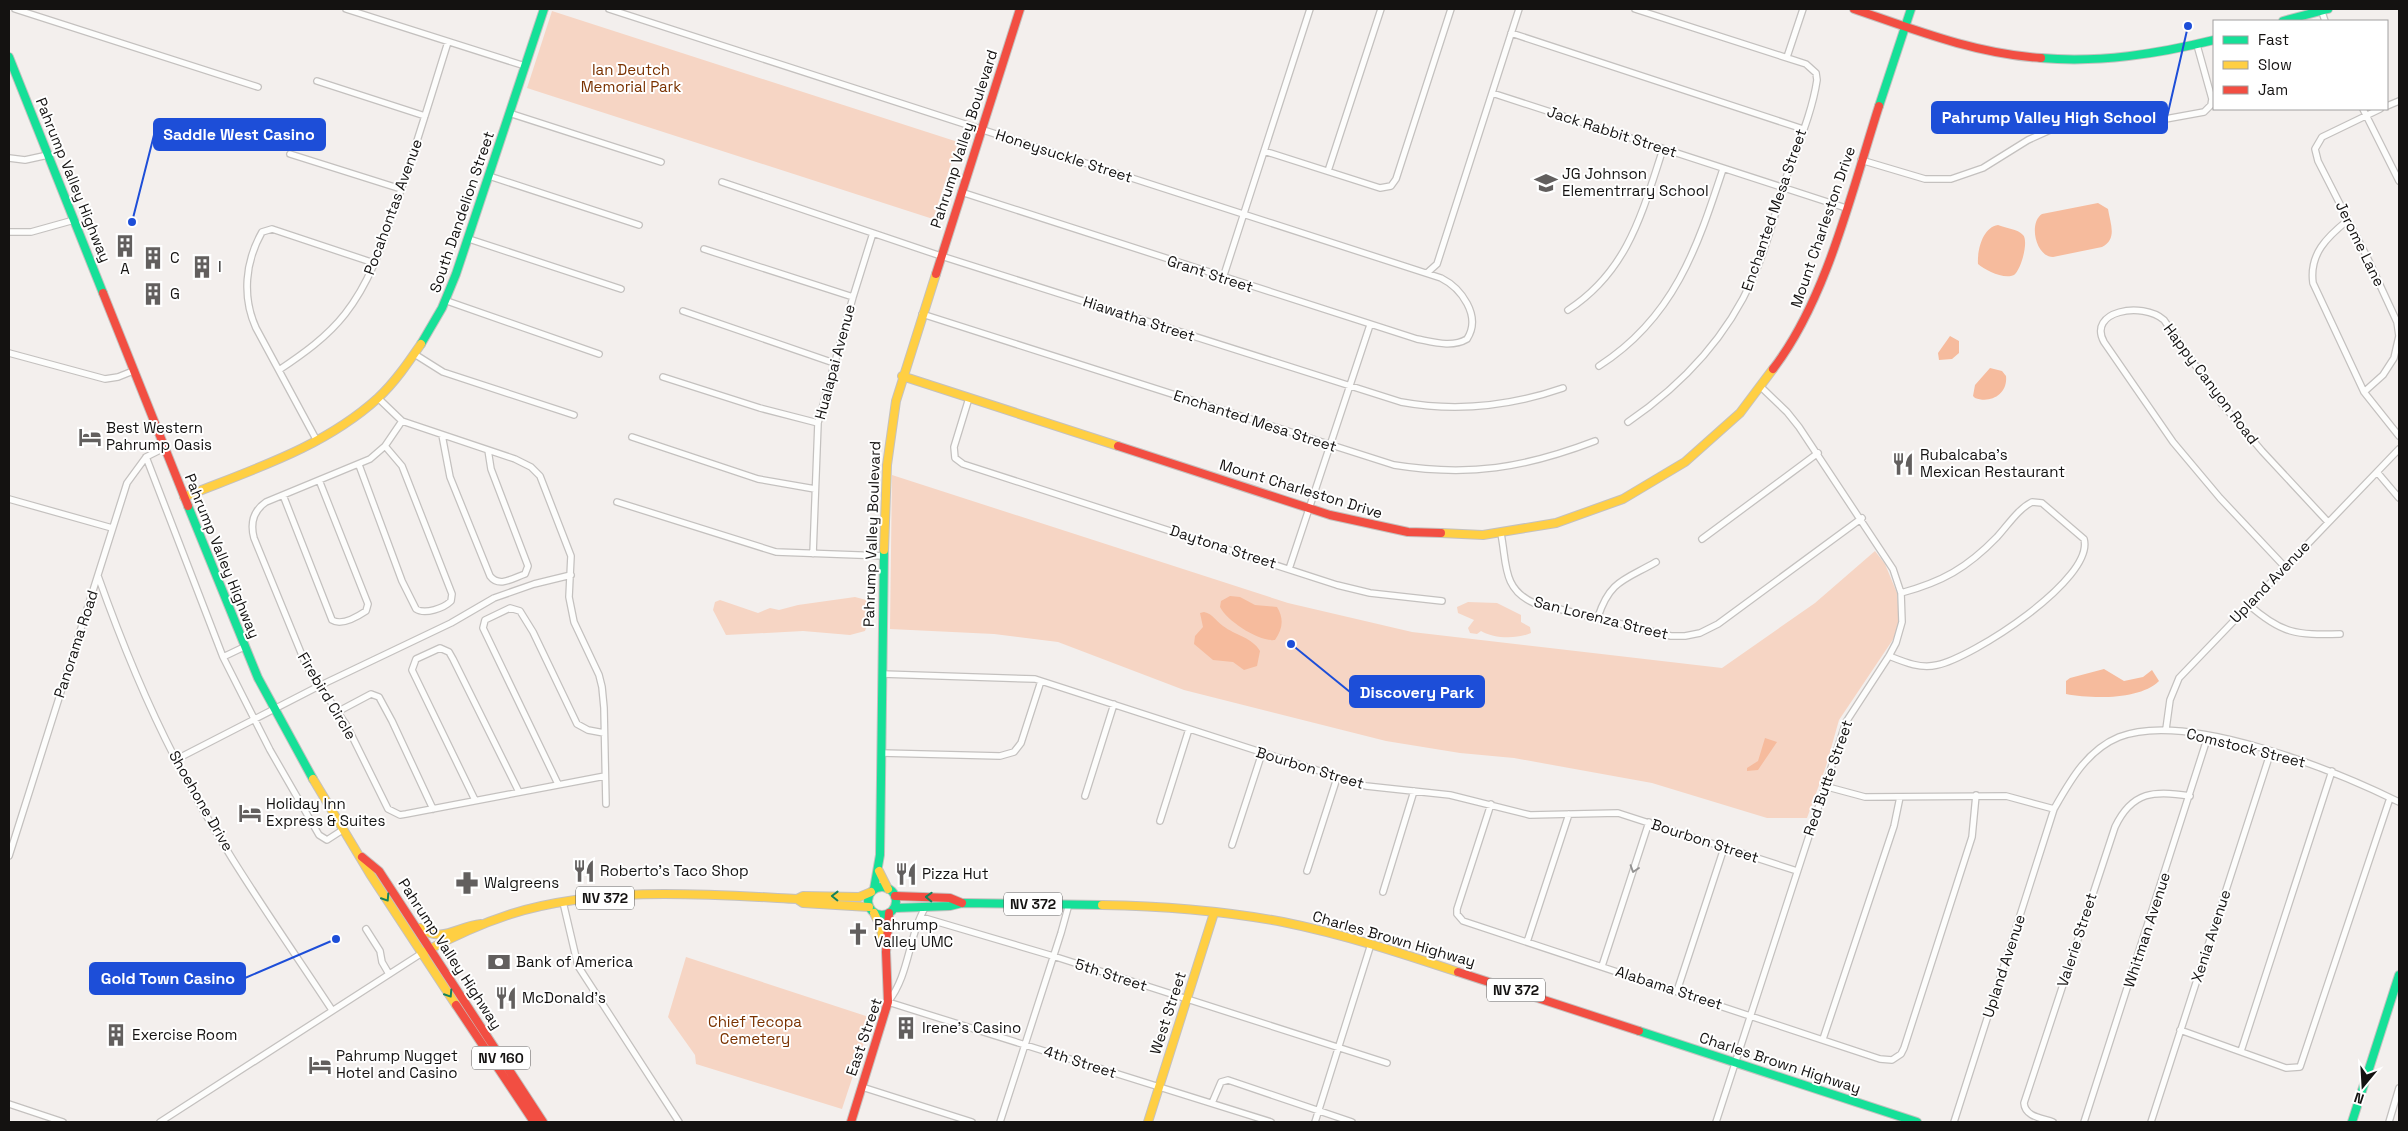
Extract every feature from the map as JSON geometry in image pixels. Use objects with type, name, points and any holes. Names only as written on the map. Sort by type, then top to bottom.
[{"type":"main road","name":"South Dandelion Street","points":[[184,497],[318,441],[350,421],[378,398],[416,354],[447,301],[544,9]]},
{"type":"main road","name":"Pahrump Valley Boulevard","points":[[873,890],[879,871],[882,674],[889,445],[902,376],[1020,9]]},
{"type":"main road","points":[[1854,9],[1905,26],[2003,54],[2065,60],[2128,58],[2213,40]]},
{"type":"main road","name":"Mount Charleston Drive","points":[[902,376],[1359,524],[1400,532],[1436,536],[1501,534],[1555,524],[1596,510],[1671,474],[1731,423],[1762,388],[1787,353],[1812,307],[1911,9]]},
{"type":"main road","points":[[2286,20],[2324,9]]},
{"type":"main road","name":"Pahrump Valley Highway","points":[[9,57],[244,647],[275,710],[317,787],[361,856],[370,874],[534,1122]]},
{"type":"main road","name":"Pahrump Valley Highway","points":[[361,856],[378,869],[543,1122]]},
{"type":"main road","name":"Pahrump Valley Boulevard","points":[[879,871],[888,888]]},
{"type":"main road","points":[[886,952],[895,896],[888,888]]},
{"type":"main road","name":"NV 372","points":[[422,953],[481,924],[563,902],[596,898],[646,896],[797,899],[803,896],[859,897],[873,890],[888,888]]},
{"type":"main road","points":[[873,890],[868,899],[881,928],[886,952],[888,1002]]},
{"type":"main road","name":"Charles Brown Highway","points":[[895,896],[950,898],[962,903]]},
{"type":"main road","name":"NV 372","points":[[797,899],[803,903],[872,910],[882,915],[892,910]]},
{"type":"main road","name":"Charles Brown Highway","points":[[892,910],[926,906],[950,906],[962,903],[1069,904],[1214,912],[1306,927],[1372,944],[1918,1122]]},
{"type":"main road","name":"West Street","points":[[1148,1122],[1214,912]]},
{"type":"main road","points":[[413,924],[435,937],[470,925],[481,924]]},
{"type":"main road","points":[[2352,1122],[2399,975]]},
{"type":"main road","name":"East Street","points":[[851,1122],[888,1002]]},
{"type":"main road","points":[[464,1017],[470,1017],[479,1031],[489,1040]]},
{"type":"street","points":[[15,9],[258,87]]},
{"type":"street","points":[[346,9],[525,66]]},
{"type":"street","name":"Honeysuckle Street","points":[[609,9],[1427,273],[1450,282],[1458,289],[1468,305],[1472,327],[1467,338],[1460,342]]},
{"type":"street","points":[[1223,278],[1310,9]]},
{"type":"street","points":[[1328,171],[1381,9]]},
{"type":"street","points":[[1264,151],[1380,188],[1391,186],[1396,179],[1451,9]]},
{"type":"street","points":[[1427,273],[1437,264],[1519,9]]},
{"type":"street","points":[[1635,9],[1787,57],[1803,9]]},
{"type":"street","points":[[1512,33],[1803,129]]},
{"type":"street","name":"Pocahontas Avenue","points":[[279,370],[324,337],[344,315],[363,287],[374,264],[401,190],[448,42]]},
{"type":"street","points":[[1862,160],[1924,179],[1958,177],[1983,168],[2028,140],[2050,130],[2138,124],[2204,112],[2211,105],[2197,45]]},
{"type":"street","name":"Enchanted Mesa Street","points":[[1628,422],[1657,402],[1704,357],[1730,321],[1754,277],[1816,88],[1816,73],[1806,64],[1787,57]]},
{"type":"street","points":[[317,81],[425,116]]},
{"type":"street","name":"Jack Rabbit Street","points":[[1492,93],[1846,208]]},
{"type":"street","points":[[2364,110],[2399,181]]},
{"type":"street","points":[[2366,115],[2378,110]]},
{"type":"street","points":[[510,113],[661,162]]},
{"type":"street","name":"Jerome Lane","points":[[2364,392],[2383,375],[2394,358],[2398,348],[2398,331],[2392,308],[2318,161],[2315,149],[2322,137],[2366,115]]},
{"type":"street","points":[[1568,310],[1593,291],[1628,247],[1646,203],[1663,149]]},
{"type":"street","points":[[290,154],[401,190]]},
{"type":"street","points":[[9,158],[24,160],[48,155]]},
{"type":"street","points":[[1599,366],[1620,351],[1645,328],[1672,293],[1694,252],[1723,168]]},
{"type":"street","points":[[489,176],[639,225]]},
{"type":"street","name":"Hiawatha Street","points":[[722,182],[941,256],[1401,402],[1458,407],[1499,404],[1563,388]]},
{"type":"street","name":"Grant Street","points":[[961,192],[1370,325],[1436,343],[1460,342]]},
{"type":"street","points":[[9,232],[31,232],[74,220]]},
{"type":"street","points":[[2348,220],[2321,245],[2313,265],[2312,278],[2321,304],[2364,392],[2399,436]]},
{"type":"street","points":[[318,441],[251,317],[246,293],[247,280],[259,237],[265,230],[272,229],[374,264]]},
{"type":"street","name":"Hualapai Avenue","points":[[813,554],[818,423],[873,233]]},
{"type":"street","points":[[469,239],[621,289]]},
{"type":"street","points":[[704,249],[853,297]]},
{"type":"street","points":[[447,301],[599,354]]},
{"type":"street","name":"Happy Canyon Road","points":[[2285,567],[2220,498],[2173,442],[2104,342],[2101,336],[2102,326],[2106,319],[2128,310],[2140,309],[2158,315],[2234,417],[2273,464],[2328,522]]},
{"type":"street","points":[[683,311],[834,364]]},
{"type":"street","name":"Enchanted Mesa Street","points":[[922,314],[1394,465],[1447,471],[1518,465],[1544,459],[1595,441]]},
{"type":"street","points":[[1290,569],[1370,325]]},
{"type":"street","points":[[9,353],[106,379],[134,371]]},
{"type":"street","points":[[416,354],[443,372],[574,415]]},
{"type":"street","points":[[663,377],[760,408],[818,423]]},
{"type":"street","name":"Red Butte Street","points":[[1716,1122],[1824,786],[1850,713],[1889,656],[1902,622],[1902,593],[1894,569],[1818,453],[1787,412],[1762,388]]},
{"type":"street","points":[[378,398],[402,421],[525,463],[540,476],[571,556],[570,609],[602,687],[606,804]]},
{"type":"street","name":"Daytona Street","points":[[970,398],[954,446],[955,458],[963,464],[1359,591],[1442,601]]},
{"type":"street","name":"Firebird Circle","points":[[402,421],[385,446],[378,453],[359,465],[266,502],[257,509],[252,531],[296,643],[319,686],[339,711],[388,808],[400,814],[604,776]]},
{"type":"street","points":[[442,435],[450,477],[490,576],[493,580],[502,583],[524,574],[528,566],[491,469],[488,450]]},
{"type":"street","points":[[632,437],[758,479],[815,489]]},
{"type":"street","points":[[359,465],[402,581],[416,610],[423,612],[448,604],[451,601],[452,594],[402,466],[385,446]]},
{"type":"street","name":"Panorama Road","points":[[9,856],[127,482],[146,457],[164,448]]},
{"type":"street","name":"Upland Avenue","points":[[2166,729],[2170,700],[2179,678],[2399,449]]},
{"type":"street","points":[[1702,539],[1818,453]]},
{"type":"street","points":[[146,457],[223,657],[270,750],[319,835],[327,840],[344,829]]},
{"type":"street","points":[[2376,472],[2399,498]]},
{"type":"street","points":[[283,495],[332,620],[339,623],[353,618],[366,612],[368,604],[320,480]]},
{"type":"street","points":[[9,499],[112,528]]},
{"type":"street","points":[[1889,656],[1917,665],[1936,666],[1999,636],[2027,616],[2054,591],[2077,565],[2085,549],[2084,539],[2079,532],[2042,503],[2036,501],[2028,504],[1975,559],[1960,570],[1926,587],[1902,593]]},
{"type":"street","points":[[617,502],[776,552],[885,556]]},
{"type":"street","name":"San Lorenza Street","points":[[1501,534],[1507,572],[1512,585],[1519,595],[1534,602],[1671,636],[1685,636],[1700,634],[1718,624],[1862,518]]},
{"type":"street","points":[[1598,617],[1608,592],[1656,562]]},
{"type":"street","points":[[176,760],[319,686],[435,631],[494,598],[534,584],[571,575]]},
{"type":"street","name":"Shoehone Drive","points":[[98,576],[120,638],[176,760],[224,842],[332,1010]]},
{"type":"street","points":[[2249,605],[2266,620],[2290,632],[2301,634],[2340,634]]},
{"type":"street","points":[[558,784],[483,628],[485,620],[510,608],[520,611],[577,724],[588,730],[604,733]]},
{"type":"street","points":[[223,657],[244,647]]},
{"type":"street","points":[[475,800],[412,670],[416,659],[440,648],[449,652],[519,792]]},
{"type":"street","name":"Bourbon Street","points":[[882,674],[1041,680],[1366,786],[1450,794],[1530,815],[1618,814],[1649,822],[1797,871]]},
{"type":"street","points":[[881,753],[1000,756],[1014,752],[1021,743],[1041,680]]},
{"type":"street","points":[[339,711],[371,694],[379,697],[433,809]]},
{"type":"street","points":[[1085,796],[1114,704]]},
{"type":"street","points":[[1160,821],[1189,729]]},
{"type":"street","name":"Comstock Street","points":[[2054,809],[2079,768],[2102,747],[2119,737],[2136,732],[2166,729],[2208,736],[2271,751],[2332,771],[2399,802]]},
{"type":"street","name":"Whitman Avenue","points":[[2084,1122],[2208,736]]},
{"type":"street","name":"Xenia Avenue","points":[[2151,1122],[2271,751]]},
{"type":"street","points":[[1232,846],[1262,753]]},
{"type":"street","points":[[2241,1051],[2332,771]]},
{"type":"street","points":[[1307,871],[1337,778]]},
{"type":"street","points":[[1824,786],[1865,797],[2006,796],[2054,809]]},
{"type":"street","points":[[1383,892],[1414,791]]},
{"type":"street","name":"Valerie Street","points":[[2053,1122],[2029,1114],[2024,1108],[2024,1103],[2114,826],[2122,812],[2141,797],[2158,792],[2190,796]]},
{"type":"street","name":"Alabama Street","points":[[1491,804],[1457,909],[1458,916],[1470,924],[1880,1059],[1896,1059],[1904,1048],[1972,837],[1976,795]]},
{"type":"street","points":[[1823,1039],[1894,826],[1900,797]]},
{"type":"street","points":[[2180,1030],[2286,1068],[2298,1068],[2303,1062],[2390,798]]},
{"type":"street","name":"Upland Avenue","points":[[1954,1122],[2054,809]]},
{"type":"street","points":[[1527,942],[1569,814]]},
{"type":"street","points":[[1602,966],[1649,822]]},
{"type":"street","points":[[1677,991],[1724,848]]},
{"type":"street","points":[[563,902],[578,966],[679,1122]]},
{"type":"street","points":[[1000,1122],[1069,904]]},
{"type":"street","name":"East Street","points":[[888,1002],[896,993],[926,906]]},
{"type":"street","name":"5th Street","points":[[921,917],[1053,956],[1387,1063]]},
{"type":"street","points":[[366,929],[380,951],[382,962],[389,974]]},
{"type":"street","points":[[1315,1122],[1372,944]]},
{"type":"street","points":[[160,1122],[422,953]]},
{"type":"street","name":"4th Street","points":[[888,1002],[1271,1122]]},
{"type":"street","points":[[1212,1104],[1221,1082],[1228,1080],[1352,1122]]},
{"type":"street","points":[[862,1087],[972,1122]]},
{"type":"street","points":[[2389,1122],[2399,1088]]},
{"type":"street","points":[[9,1104],[63,1122]]},
{"type":"green space","name":"Ian Deutch Memorial Park","points":[[552,11],[958,142],[933,219],[527,88]]},
{"type":"green space","points":[[892,475],[1288,603],[1412,632],[1722,668],[1815,603],[1875,551],[1885,564],[1897,593],[1900,629],[1839,720],[1826,766],[1807,818],[1767,818],[1652,783],[1514,758],[1460,753],[1386,741],[1184,690],[1058,642],[994,634],[890,629]]},
{"type":"green space","points":[[855,597],[870,601],[872,609],[865,631],[850,635],[803,631],[726,635],[713,610],[715,602],[720,600],[758,613],[770,608],[779,610],[798,605]]},
{"type":"green space","points":[[1468,602],[1497,603],[1521,615],[1521,622],[1530,627],[1531,633],[1506,637],[1492,636],[1481,631],[1477,634],[1470,633],[1468,628],[1474,620],[1458,613],[1457,607]]},
{"type":"green space","name":"Chief Tecopa Cemetery","points":[[686,957],[872,1018],[842,1109],[696,1064],[695,1055],[668,1017]]},
{"type":"shaded area","points":[[2098,203],[2108,209],[2112,230],[2107,244],[2102,247],[2053,257],[2047,256],[2042,252],[2036,239],[2035,225],[2042,214]]},
{"type":"shaded area","points":[[1998,225],[2018,231],[2025,238],[2022,262],[2014,275],[1995,274],[1978,264],[1982,240],[1988,230]]},
{"type":"shaded area","points":[[1950,336],[1959,341],[1959,353],[1952,359],[1939,360],[1938,353]]},
{"type":"shaded area","points":[[1990,368],[2002,371],[2006,376],[2004,388],[1997,396],[1987,400],[1975,398],[1973,396],[1975,385]]},
{"type":"shaded area","points":[[1230,596],[1240,597],[1255,605],[1277,607],[1281,615],[1282,624],[1275,640],[1268,640],[1252,634],[1229,618],[1220,607],[1221,601]]},
{"type":"shaded area","points":[[1204,612],[1257,647],[1260,651],[1257,666],[1244,670],[1233,662],[1213,660],[1194,644],[1195,636],[1203,627],[1200,613]]},
{"type":"shaded area","points":[[2104,669],[2124,681],[2143,677],[2152,670],[2159,681],[2140,692],[2128,695],[2089,697],[2066,694],[2066,681],[2070,678]]},
{"type":"shaded area","points":[[1765,738],[1777,742],[1758,770],[1747,771],[1747,768],[1758,761]]},
{"type":"traffic: fast","points":[[421,344],[442,308],[456,274],[544,9]]},
{"type":"traffic: fast","points":[[1879,106],[1911,9]]},
{"type":"traffic: fast","points":[[2287,20],[2328,9]]},
{"type":"traffic: fast","points":[[2041,58],[2085,59],[2128,56],[2213,40]]},
{"type":"traffic: fast","points":[[9,57],[103,293]]},
{"type":"traffic: fast","points":[[188,506],[258,678],[313,779]]},
{"type":"traffic: fast","points":[[874,889],[880,855],[884,550]]},
{"type":"traffic: fast","points":[[882,887],[892,891],[896,901],[892,911],[882,915],[872,911],[868,901],[872,891],[882,887]]},
{"type":"traffic: fast","points":[[895,908],[950,906],[962,903],[1102,905]]},
{"type":"traffic: fast","points":[[2352,1122],[2399,975]]},
{"type":"traffic: fast","points":[[1639,1031],[1917,1122]]},
{"type":"traffic: slow","points":[[884,550],[887,465],[896,401],[936,274]]},
{"type":"traffic: slow","points":[[184,497],[286,456],[334,431],[357,416],[378,398],[401,372],[421,344]]},
{"type":"traffic: slow","points":[[1441,533],[1483,535],[1556,523],[1623,499],[1685,462],[1740,413],[1773,369]]},
{"type":"traffic: slow","points":[[902,376],[1118,446]]},
{"type":"traffic: slow","points":[[313,779],[370,874],[456,1005]]},
{"type":"traffic: slow","points":[[879,871],[888,889]]},
{"type":"traffic: slow","points":[[424,952],[466,931],[511,914],[581,899],[653,894],[797,899],[803,896],[859,897],[871,892]]},
{"type":"traffic: slow","points":[[797,899],[803,903],[869,907]]},
{"type":"traffic: slow","points":[[1102,905],[1193,910],[1283,922],[1350,938],[1458,972]]},
{"type":"traffic: slow","points":[[874,913],[881,928],[883,943]]},
{"type":"traffic: slow","points":[[1148,1122],[1214,913]]},
{"type":"traffic: slow","points":[[420,928],[428,933],[443,934],[481,924]]},
{"type":"traffic: jam","points":[[936,274],[1020,9]]},
{"type":"traffic: jam","points":[[1854,9],[1946,40],[1993,52],[2041,58]]},
{"type":"traffic: jam","points":[[1773,369],[1792,341],[1809,310],[1823,277],[1848,208],[1879,106]]},
{"type":"traffic: jam","points":[[103,293],[188,506]]},
{"type":"traffic: jam","points":[[1118,446],[1330,515],[1408,532],[1441,533]]},
{"type":"traffic: jam","points":[[362,857],[379,871],[543,1122]]},
{"type":"traffic: jam","points":[[895,896],[950,898],[962,903]]},
{"type":"traffic: jam","points":[[851,1122],[888,1002],[886,952],[889,913]]},
{"type":"traffic: jam","points":[[1458,972],[1639,1031]]},
{"type":"traffic: jam","points":[[456,1005],[534,1122]]},
{"type":"place","name":"Pahrump Valley High School","points":[[2188,26]]},
{"type":"place","name":"JG Johnson Elementrrary School","points":[[1546,183]]},
{"type":"place","name":"Saddle West Casino","points":[[132,222]]},
{"type":"place","name":"A","points":[[125,246]]},
{"type":"place","name":"C","points":[[153,258]]},
{"type":"place","name":"I","points":[[202,267]]},
{"type":"place","name":"G","points":[[153,294]]},
{"type":"place","name":"Best Western Pahrump Oasis","points":[[90,437]]},
{"type":"place","name":"Rubalcaba's Mexican Restaurant","points":[[1903,464]]},
{"type":"place","name":"Discovery Park","points":[[1291,644]]},
{"type":"place","name":"Holiday Inn Express & Suites","points":[[250,813]]},
{"type":"place","name":"Roberto's Taco Shop","points":[[584,871]]},
{"type":"place","name":"Pizza Hut","points":[[906,874]]},
{"type":"place","name":"Walgreens","points":[[467,883]]},
{"type":"place","name":"Pahrump Valley UMC","points":[[858,934]]},
{"type":"place","name":"Gold Town Casino","points":[[336,939]]},
{"type":"place","name":"Bank of America","points":[[499,962]]},
{"type":"place","name":"McDonald's","points":[[506,998]]},
{"type":"place","name":"Irene's Casino","points":[[906,1028]]},
{"type":"place","name":"Exercise Room","points":[[116,1035]]},
{"type":"place","name":"Pahrump Nugget Hotel and Casino","points":[[320,1065]]}]
